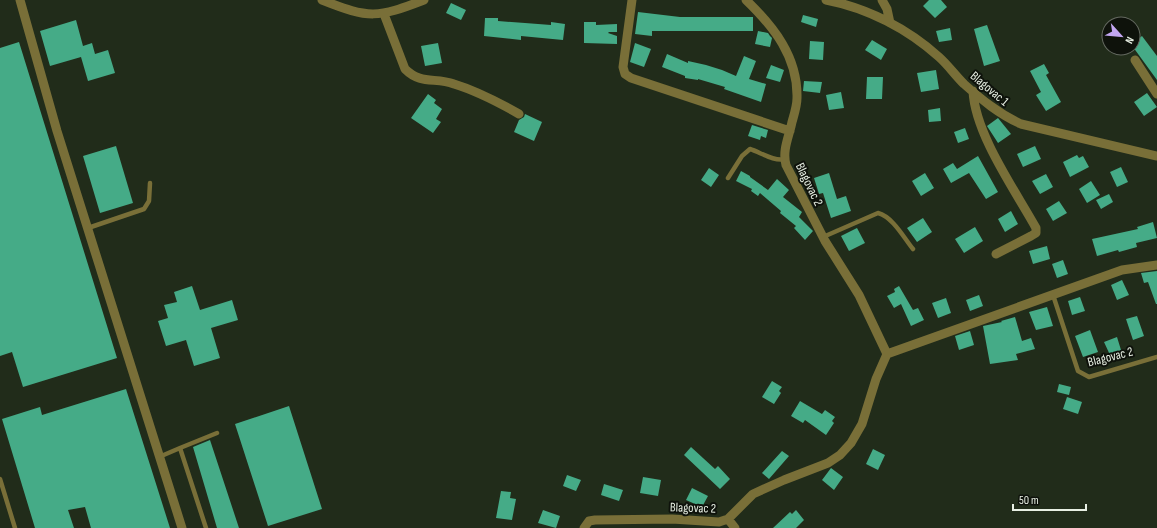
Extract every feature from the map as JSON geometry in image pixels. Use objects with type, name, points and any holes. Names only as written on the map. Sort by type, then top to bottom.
[{"type":"street","points":[[20,0],[58,131],[182,528]]},
{"type":"street","points":[[322,0],[362,14],[384,14],[424,0]]},
{"type":"street","points":[[632,0],[623,67],[625,74],[631,78],[790,130]]},
{"type":"street","name":"Blagovac 2","points":[[584,528],[589,521],[595,520],[672,518],[693,524],[719,522],[728,519],[753,494],[828,463],[840,455],[851,443],[862,424],[876,378],[887,354],[859,294],[823,237],[798,190],[784,159],[784,152],[797,99],[795,75],[778,33],[746,0]]},
{"type":"street","name":"Blagovac 1","points":[[826,0],[858,10],[890,23],[917,39],[940,58],[973,92],[1003,115],[1021,124],[1157,156]]},
{"type":"street","points":[[882,0],[887,9],[890,23]]},
{"type":"street","points":[[384,14],[405,69],[411,74],[422,80],[452,83],[480,94],[519,114]]},
{"type":"street","points":[[1136,60],[1157,94]]},
{"type":"street","points":[[973,92],[974,104],[989,146],[1036,228],[1036,233],[996,254]]},
{"type":"street","points":[[887,354],[1122,270],[1157,265]]},
{"type":"street","points":[[728,519],[735,528]]},
{"type":"lane","points":[[728,178],[742,156],[750,149],[773,158],[780,160],[784,159]]},
{"type":"lane","points":[[88,228],[144,209],[149,201],[150,183]]},
{"type":"lane","points":[[823,237],[878,213],[884,215],[892,223],[913,249]]},
{"type":"lane","name":"Blagovac 2","points":[[1053,295],[1078,371],[1083,374],[1089,377],[1157,357]]},
{"type":"lane","points":[[159,456],[217,433]]},
{"type":"lane","points":[[180,448],[206,528]]},
{"type":"lane","points":[[0,479],[15,528]]},
{"type":"building","points":[[929,0],[941,0],[947,7],[935,18],[923,6]]},
{"type":"building","points":[[451,3],[466,10],[461,20],[446,13]]},
{"type":"building","points":[[638,12],[680,17],[753,17],[753,31],[652,31],[652,36],[635,34]]},
{"type":"building","points":[[803,15],[818,19],[816,27],[801,22]]},
{"type":"building","points":[[485,18],[498,18],[498,21],[551,25],[551,22],[565,24],[563,40],[521,36],[521,40],[484,36]]},
{"type":"building","points":[[76,20],[83,46],[92,43],[95,54],[108,50],[115,73],[88,81],[81,57],[50,66],[40,31]]},
{"type":"building","points":[[584,22],[596,22],[596,25],[617,24],[617,32],[608,33],[617,36],[617,44],[584,43]]},
{"type":"building","points":[[987,25],[1000,61],[984,66],[974,29]]},
{"type":"building","points":[[950,28],[952,40],[939,42],[936,31]]},
{"type":"building","points":[[758,31],[768,33],[772,38],[770,47],[755,44]]},
{"type":"building","points":[[1142,36],[1157,56],[1157,80],[1140,56],[1141,56]]},
{"type":"building","points":[[872,40],[887,49],[881,60],[865,50]]},
{"type":"building","points":[[810,41],[824,42],[823,60],[809,59]]},
{"type":"building","points":[[19,42],[117,358],[23,387],[12,352],[0,356],[0,48]]},
{"type":"building","points":[[438,43],[442,63],[425,66],[421,46]]},
{"type":"building","points":[[635,43],[651,49],[644,67],[630,62]]},
{"type":"building","points":[[667,54],[688,63],[688,61],[706,65],[736,76],[744,56],[756,61],[749,79],[766,84],[761,102],[724,89],[725,87],[698,79],[685,78],[685,76],[662,67]]},
{"type":"building","points":[[1044,64],[1049,73],[1046,75],[1061,102],[1046,111],[1036,95],[1041,92],[1030,71]]},
{"type":"building","points":[[771,65],[784,70],[780,82],[766,78]]},
{"type":"building","points":[[936,70],[939,89],[921,92],[917,73]]},
{"type":"building","points":[[867,77],[883,77],[882,99],[866,99]]},
{"type":"building","points":[[804,81],[822,82],[820,93],[803,91]]},
{"type":"building","points":[[841,92],[844,108],[829,110],[826,95]]},
{"type":"building","points":[[1147,93],[1157,107],[1144,116],[1134,102]]},
{"type":"building","points":[[428,94],[436,100],[434,103],[442,109],[436,119],[441,122],[433,133],[411,118]]},
{"type":"building","points":[[940,108],[941,121],[929,122],[928,110]]},
{"type":"building","points":[[525,114],[542,122],[534,141],[514,132],[519,120],[524,117]]},
{"type":"building","points":[[998,118],[1011,134],[998,143],[987,126]]},
{"type":"building","points":[[752,125],[768,130],[766,138],[761,136],[760,140],[748,136]]},
{"type":"building","points":[[965,128],[969,139],[958,143],[954,132]]},
{"type":"building","points":[[116,146],[133,203],[100,213],[83,156]]},
{"type":"building","points":[[1035,146],[1041,159],[1023,167],[1017,154]]},
{"type":"building","points":[[1077,155],[1079,158],[1083,156],[1089,167],[1070,177],[1063,162]]},
{"type":"building","points":[[978,156],[998,192],[986,199],[969,173],[951,183],[943,169],[953,163],[957,169]]},
{"type":"building","points":[[1121,167],[1128,182],[1117,187],[1110,172]]},
{"type":"building","points":[[709,168],[719,175],[711,187],[701,180]]},
{"type":"building","points":[[741,171],[768,190],[777,179],[789,190],[783,197],[802,212],[799,217],[813,231],[805,240],[794,228],[796,226],[780,213],[781,211],[760,193],[758,196],[751,191],[752,189],[736,181]]},
{"type":"building","points":[[829,173],[837,199],[846,196],[851,211],[831,218],[823,193],[819,194],[814,178]]},
{"type":"building","points":[[925,173],[934,188],[921,196],[912,181]]},
{"type":"building","points":[[1046,174],[1053,187],[1040,194],[1032,181]]},
{"type":"building","points":[[1091,181],[1100,195],[1087,203],[1079,189]]},
{"type":"building","points":[[1109,194],[1113,202],[1101,209],[1096,200]]},
{"type":"building","points":[[1059,201],[1067,213],[1053,221],[1046,209]]},
{"type":"building","points":[[1011,211],[1018,224],[1005,232],[998,219]]},
{"type":"building","points":[[923,218],[932,232],[917,242],[907,228]]},
{"type":"building","points":[[1153,222],[1157,238],[1136,243],[1137,247],[1119,252],[1118,250],[1097,256],[1092,239],[1138,229],[1137,227]]},
{"type":"building","points":[[975,227],[983,241],[964,253],[955,239]]},
{"type":"building","points":[[857,228],[865,243],[849,251],[841,236]]},
{"type":"building","points":[[1047,246],[1050,259],[1033,264],[1029,251]]},
{"type":"building","points":[[1063,260],[1068,274],[1057,278],[1052,264]]},
{"type":"building","points":[[1157,271],[1156,304],[1148,282],[1144,283],[1141,273]]},
{"type":"building","points":[[1122,280],[1129,295],[1117,300],[1111,285]]},
{"type":"building","points":[[192,286],[200,310],[232,300],[238,320],[211,328],[220,358],[194,366],[186,340],[166,346],[158,321],[168,318],[164,305],[177,302],[174,292]]},
{"type":"building","points":[[899,286],[913,310],[918,308],[924,320],[911,326],[901,304],[894,308],[887,296],[895,292],[894,289]]},
{"type":"building","points":[[979,295],[983,306],[970,311],[966,300]]},
{"type":"building","points":[[1080,297],[1085,311],[1072,315],[1068,301]]},
{"type":"building","points":[[946,298],[951,313],[938,318],[932,303]]},
{"type":"building","points":[[1047,307],[1053,326],[1036,330],[1029,312]]},
{"type":"building","points":[[1137,316],[1144,336],[1133,340],[1126,319]]},
{"type":"building","points":[[1015,317],[1022,341],[1031,338],[1035,349],[1016,354],[1018,360],[990,364],[983,326],[1002,322],[1001,321]]},
{"type":"building","points":[[1090,330],[1098,352],[1083,357],[1075,336]]},
{"type":"building","points":[[970,331],[974,345],[959,350],[955,336]]},
{"type":"building","points":[[1117,337],[1121,350],[1110,355],[1104,342]]},
{"type":"building","points":[[772,381],[782,387],[779,391],[781,393],[774,404],[762,397]]},
{"type":"building","points":[[1059,384],[1071,387],[1069,395],[1057,392]]},
{"type":"building","points":[[126,389],[170,528],[91,528],[85,507],[68,510],[74,528],[35,528],[2,419],[40,407],[42,415]]},
{"type":"building","points":[[1067,397],[1082,402],[1078,414],[1063,409]]},
{"type":"building","points":[[800,401],[822,414],[825,410],[835,417],[832,421],[834,423],[826,435],[805,420],[803,423],[791,416]]},
{"type":"building","points":[[289,406],[322,509],[268,526],[235,424]]},
{"type":"building","points":[[210,440],[239,528],[217,528],[193,447]]},
{"type":"building","points":[[691,447],[715,469],[718,466],[730,479],[720,489],[684,455]]},
{"type":"building","points":[[873,449],[885,455],[878,470],[866,464]]},
{"type":"building","points":[[782,451],[789,456],[769,479],[762,473]]},
{"type":"building","points":[[831,468],[843,477],[834,490],[822,480]]},
{"type":"building","points":[[567,475],[581,480],[576,491],[563,486]]},
{"type":"building","points":[[643,477],[661,480],[658,496],[640,493]]},
{"type":"building","points":[[604,484],[623,490],[619,501],[601,495]]},
{"type":"building","points":[[692,488],[708,496],[702,507],[686,500]]},
{"type":"building","points":[[501,491],[511,492],[510,498],[516,499],[512,520],[496,518]]},
{"type":"building","points":[[543,510],[560,516],[556,528],[538,523]]},
{"type":"building","points":[[796,510],[804,520],[796,528],[773,528],[790,512],[792,514]]}]
